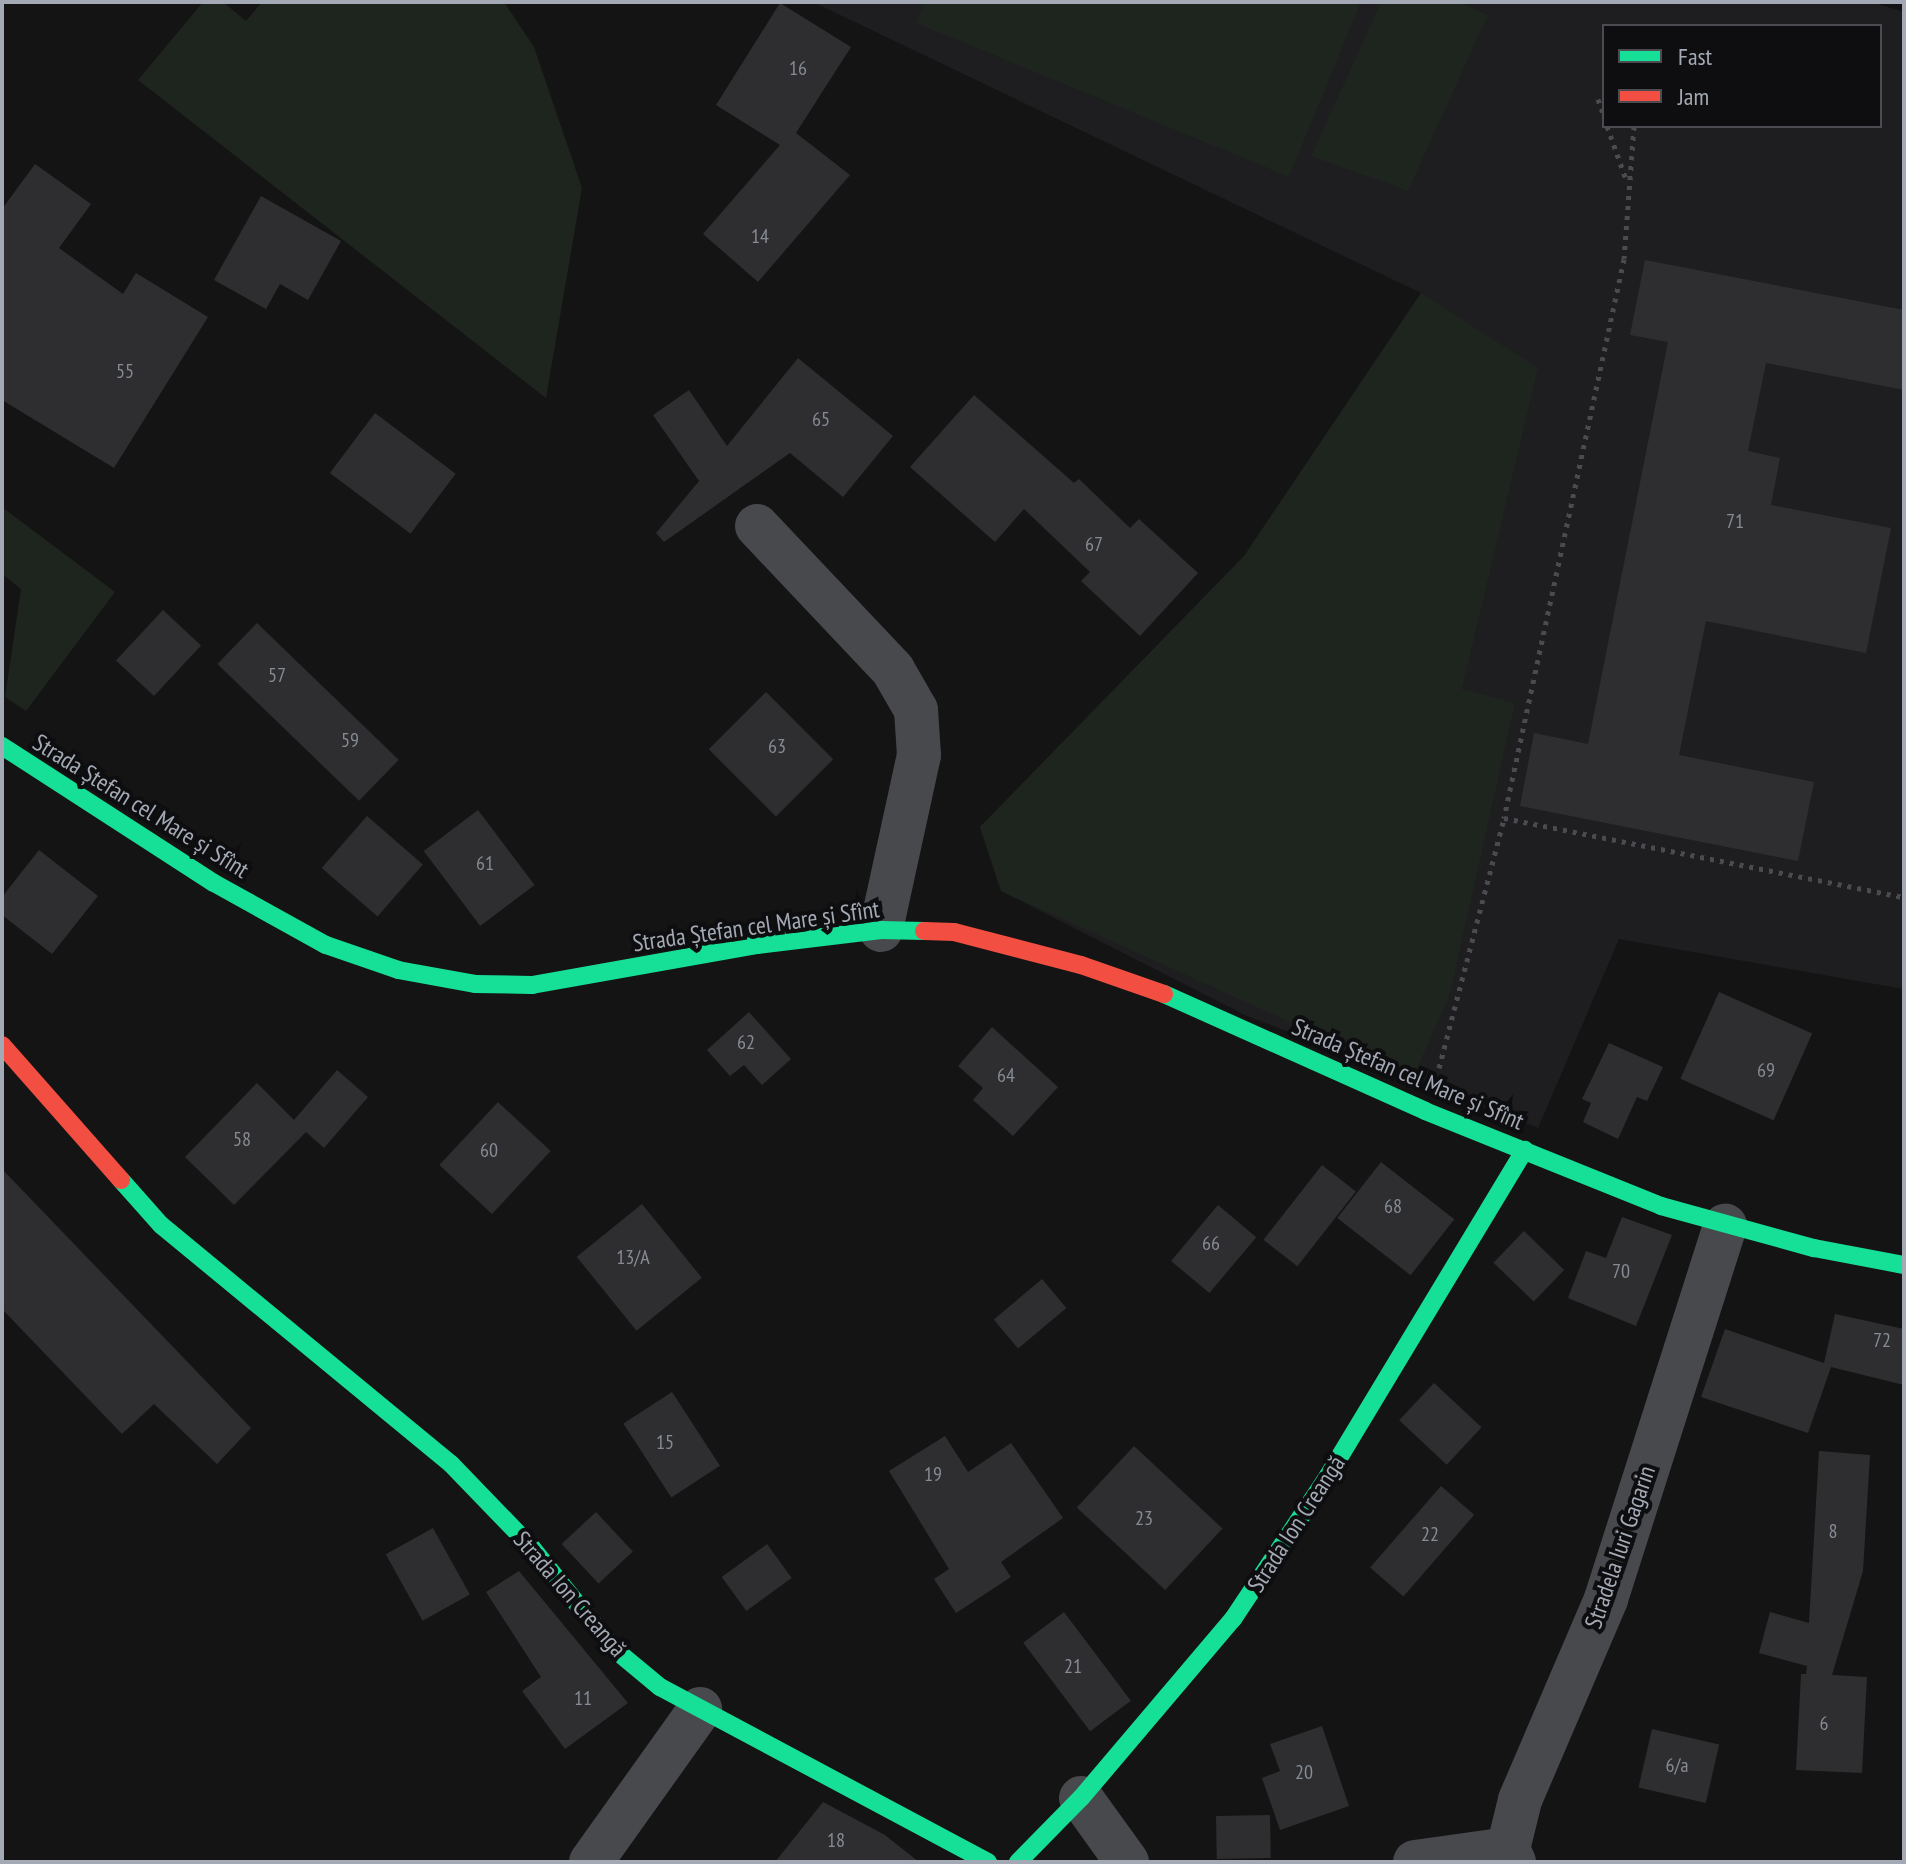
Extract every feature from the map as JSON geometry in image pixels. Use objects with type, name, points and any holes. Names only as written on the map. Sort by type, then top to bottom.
[{"type":"street","points":[[757,526],[893,670],[916,710],[919,755],[881,930]]},
{"type":"street","name":"Strada Ștefan cel Mare și Sfînt","points":[[2,746],[228,891],[326,945],[398,970],[475,984],[532,985],[757,945],[881,930],[954,932],[1081,965],[1171,997],[1425,1111],[1725,1226],[1904,1265]]},
{"type":"street","name":"Strada Ion Creangă","points":[[2,1045],[161,1225],[451,1464],[532,1548],[613,1648],[660,1687],[988,1862]]},
{"type":"street","name":"Strada Ion Creangă","points":[[1018,1862],[1081,1798],[1213,1643],[1277,1557],[1525,1150]]},
{"type":"street","name":"Stradela Iuri Gagarin","points":[[1511,1856],[1520,1800],[1552,1716],[1606,1599],[1725,1226]]},
{"type":"street","points":[[591,1862],[700,1709]]},
{"type":"street","points":[[1081,1798],[1128,1862]]},
{"type":"street","points":[[1415,1862],[1511,1856]]},
{"type":"path","points":[[1598,99],[1602,110]]},
{"type":"path","points":[[1608,128],[1628,187]]},
{"type":"path","points":[[1425,1111],[1460,1000],[1504,818],[1624,259],[1634,128]]},
{"type":"path","points":[[1504,818],[1904,897]]},
{"type":"shaded area","points":[[203,2],[223,2],[246,21],[262,2],[504,2],[534,47],[582,188],[546,398],[138,80]]},
{"type":"shaded area","points":[[813,2],[1871,2],[1904,12],[1904,989],[1619,939],[1538,1128],[1247,1016],[1001,891],[980,827],[1244,556],[1421,293]]},
{"type":"shaded area","points":[[925,2],[1361,2],[1289,177],[916,23]]},
{"type":"shaded area","points":[[1381,2],[1459,2],[1488,15],[1408,191],[1311,156]]},
{"type":"shaded area","points":[[1421,293],[1538,368],[1462,689],[1515,703],[1450,994],[1413,1078],[1001,891],[980,827],[1244,556]]},
{"type":"shaded area","points":[[2,507],[115,592],[26,711],[5,697],[21,589],[2,574]]},
{"type":"building","points":[[780,3],[851,47],[796,133],[850,175],[758,282],[703,234],[780,145],[716,105]]},
{"type":"building","points":[[35,164],[91,204],[59,248],[123,294],[136,273],[208,317],[114,468],[2,400],[2,209]]},
{"type":"building","points":[[261,196],[341,241],[308,300],[280,284],[266,309],[214,280]]},
{"type":"building","points":[[1645,260],[1904,310],[1904,390],[1766,363],[1748,451],[1780,458],[1771,505],[1891,528],[1866,653],[1706,621],[1679,755],[1814,782],[1798,861],[1520,806],[1534,733],[1588,744],[1668,342],[1630,335]]},
{"type":"building","points":[[798,358],[893,436],[843,497],[790,453],[664,542],[656,533],[699,481],[653,415],[689,390],[727,446]]},
{"type":"building","points":[[974,395],[1074,483],[1079,479],[1130,528],[1139,519],[1198,573],[1140,636],[1081,581],[1090,572],[1024,509],[995,542],[910,467]]},
{"type":"building","points":[[375,413],[456,474],[411,534],[330,473]]},
{"type":"building","points":[[163,610],[201,645],[154,696],[116,660]]},
{"type":"building","points":[[257,623],[399,760],[359,801],[217,664]]},
{"type":"building","points":[[766,692],[833,759],[776,816],[709,749]]},
{"type":"building","points":[[478,810],[535,885],[480,926],[424,851]]},
{"type":"building","points":[[367,816],[423,865],[378,917],[322,868]]},
{"type":"building","points":[[39,850],[98,896],[52,954],[2,915],[2,897]]},
{"type":"building","points":[[1719,992],[1812,1033],[1774,1120],[1680,1079]]},
{"type":"building","points":[[749,1012],[791,1059],[762,1085],[744,1065],[730,1076],[707,1050]]},
{"type":"building","points":[[992,1027],[1058,1087],[1013,1136],[973,1100],[983,1088],[958,1066]]},
{"type":"building","points":[[1609,1043],[1663,1067],[1647,1101],[1637,1097],[1618,1139],[1583,1122],[1591,1103],[1582,1099]]},
{"type":"building","points":[[337,1070],[368,1097],[324,1148],[306,1132],[234,1205],[185,1157],[257,1083],[294,1120]]},
{"type":"building","points":[[498,1102],[551,1151],[492,1214],[439,1165]]},
{"type":"building","points":[[1381,1162],[1454,1219],[1411,1275],[1337,1218]]},
{"type":"building","points":[[1322,1165],[1356,1191],[1297,1266],[1264,1240]]},
{"type":"building","points":[[2,1169],[251,1428],[217,1464],[154,1404],[122,1434],[2,1309]]},
{"type":"building","points":[[642,1204],[702,1278],[637,1331],[577,1257]]},
{"type":"building","points":[[1218,1205],[1256,1237],[1209,1293],[1171,1261]]},
{"type":"building","points":[[1622,1217],[1672,1235],[1636,1326],[1568,1298],[1586,1251],[1606,1258]]},
{"type":"building","points":[[1524,1231],[1564,1270],[1534,1302],[1493,1263]]},
{"type":"building","points":[[1042,1279],[1066,1308],[1018,1349],[994,1319]]},
{"type":"building","points":[[1835,1314],[1904,1329],[1904,1385],[1831,1367],[1808,1433],[1701,1397],[1725,1329],[1824,1363]]},
{"type":"building","points":[[1434,1383],[1482,1427],[1447,1465],[1399,1420]]},
{"type":"building","points":[[672,1392],[720,1466],[671,1497],[623,1424]]},
{"type":"building","points":[[945,1436],[968,1472],[1011,1443],[1063,1518],[1001,1562],[1011,1577],[956,1613],[934,1579],[949,1569],[889,1471]]},
{"type":"building","points":[[1134,1446],[1222,1529],[1165,1590],[1077,1507]]},
{"type":"building","points":[[1819,1451],[1870,1455],[1863,1571],[1832,1675],[1867,1677],[1862,1773],[1796,1770],[1801,1674],[1806,1674],[1807,1666],[1759,1653],[1770,1612],[1809,1623]]},
{"type":"building","points":[[1441,1486],[1474,1515],[1403,1596],[1370,1568]]},
{"type":"building","points":[[596,1512],[633,1551],[598,1584],[562,1544]]},
{"type":"building","points":[[433,1528],[470,1594],[423,1621],[386,1554]]},
{"type":"building","points":[[767,1544],[792,1578],[746,1611],[722,1577]]},
{"type":"building","points":[[519,1571],[628,1703],[565,1749],[522,1691],[541,1677],[486,1592]]},
{"type":"building","points":[[1064,1612],[1131,1701],[1090,1731],[1023,1643]]},
{"type":"building","points":[[1322,1726],[1349,1806],[1280,1830],[1262,1778],[1280,1771],[1270,1744]]},
{"type":"building","points":[[1652,1729],[1719,1745],[1706,1803],[1639,1787]]},
{"type":"building","points":[[823,1802],[885,1835],[919,1862],[775,1862]]},
{"type":"building","points":[[1270,1815],[1271,1858],[1217,1859],[1216,1816]]},
{"type":"traffic: fast","points":[[2,746],[214,883],[326,945],[398,970],[475,984],[532,985],[757,945],[881,930],[924,931]]},
{"type":"traffic: fast","points":[[1164,994],[1425,1111],[1661,1206],[1814,1248],[1904,1265]]},
{"type":"traffic: fast","points":[[1018,1862],[1081,1798],[1233,1619],[1328,1476],[1525,1150]]},
{"type":"traffic: fast","points":[[121,1180],[161,1225],[451,1464],[532,1548],[613,1648],[660,1687],[988,1862]]},
{"type":"traffic: jam","points":[[924,931],[954,932],[1081,965],[1164,994]]},
{"type":"traffic: jam","points":[[2,1045],[121,1180]]}]
